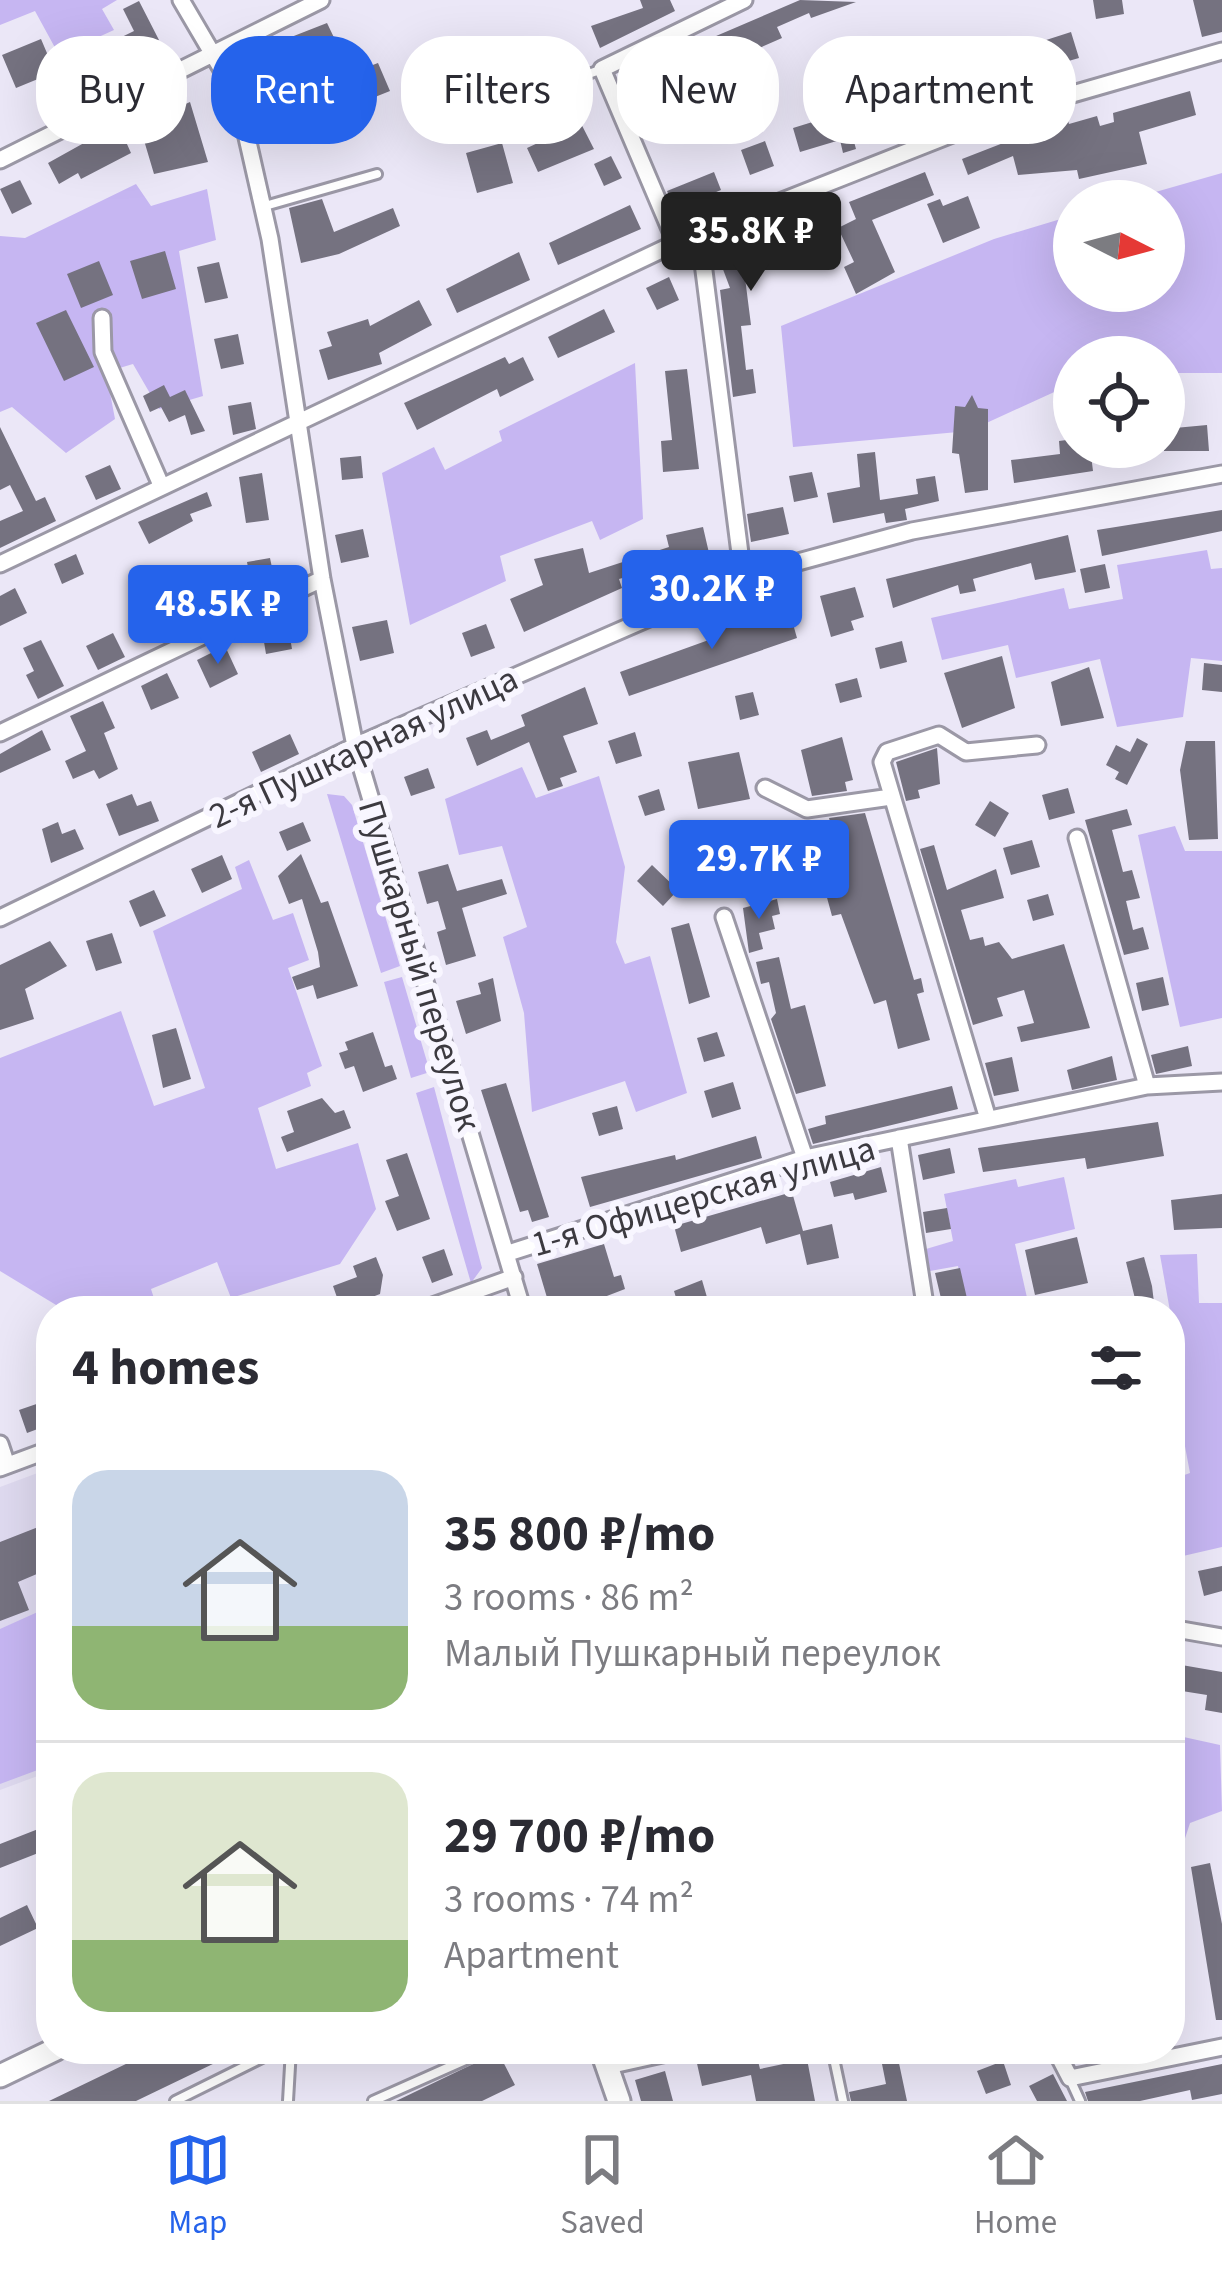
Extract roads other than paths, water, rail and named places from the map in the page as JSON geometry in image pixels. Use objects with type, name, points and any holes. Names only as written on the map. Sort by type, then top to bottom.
[{"type":"main road","points":[[0,2076],[36,2059]]},
{"type":"main road","points":[[606,2064],[619,2101]]},
{"type":"street","name":"Пушкарный переулок","points":[[182,0],[211,55]]},
{"type":"street","points":[[252,36],[320,0]]},
{"type":"street","points":[[676,243],[602,69],[744,0]]},
{"type":"street","points":[[0,564],[676,243],[1003,114],[1222,51]]},
{"type":"street","points":[[0,160],[211,57]]},
{"type":"street","name":"Пушкарный переулок","points":[[249,144],[355,746],[519,1296]]},
{"type":"street","points":[[694,237],[703,263],[743,577]]},
{"type":"street","points":[[102,318],[103,352],[161,485]]},
{"type":"street","name":"2-я Пушкарная улица","points":[[0,918],[355,746],[743,577],[912,531],[1222,474]]},
{"type":"street","points":[[0,733],[322,579]]},
{"type":"street","points":[[988,1119],[882,761],[887,752],[939,735],[966,752],[1036,745]]},
{"type":"street","points":[[765,788],[807,809],[891,797]]},
{"type":"street","points":[[1077,838],[1147,1086]]},
{"type":"street","points":[[724,917],[805,1158]]},
{"type":"street","name":"1-я Офицерская улица","points":[[508,1253],[805,1158],[1147,1086],[1222,1082]]},
{"type":"street","name":"1-я Офицерская улица","points":[[899,1138],[924,1296]]},
{"type":"street","name":"1-я Офицерская улица","points":[[461,1296],[514,1277]]},
{"type":"street","points":[[0,1444],[4,1467],[36,1455]]},
{"type":"street","points":[[1185,1631],[1222,1637]]},
{"type":"street","points":[[1185,2055],[1222,2047]]},
{"type":"street","points":[[1063,2064],[1070,2078],[1139,2064]]},
{"type":"lane","points":[[593,72],[602,69]]},
{"type":"lane","points":[[263,207],[377,174]]},
{"type":"lane","points":[[176,2101],[250,2064]]},
{"type":"lane","points":[[287,2101],[290,2064]]},
{"type":"lane","points":[[374,2101],[457,2064]]},
{"type":"lane","points":[[835,2064],[843,2101]]},
{"type":"lane","points":[[1070,2078],[1080,2101]]}]
